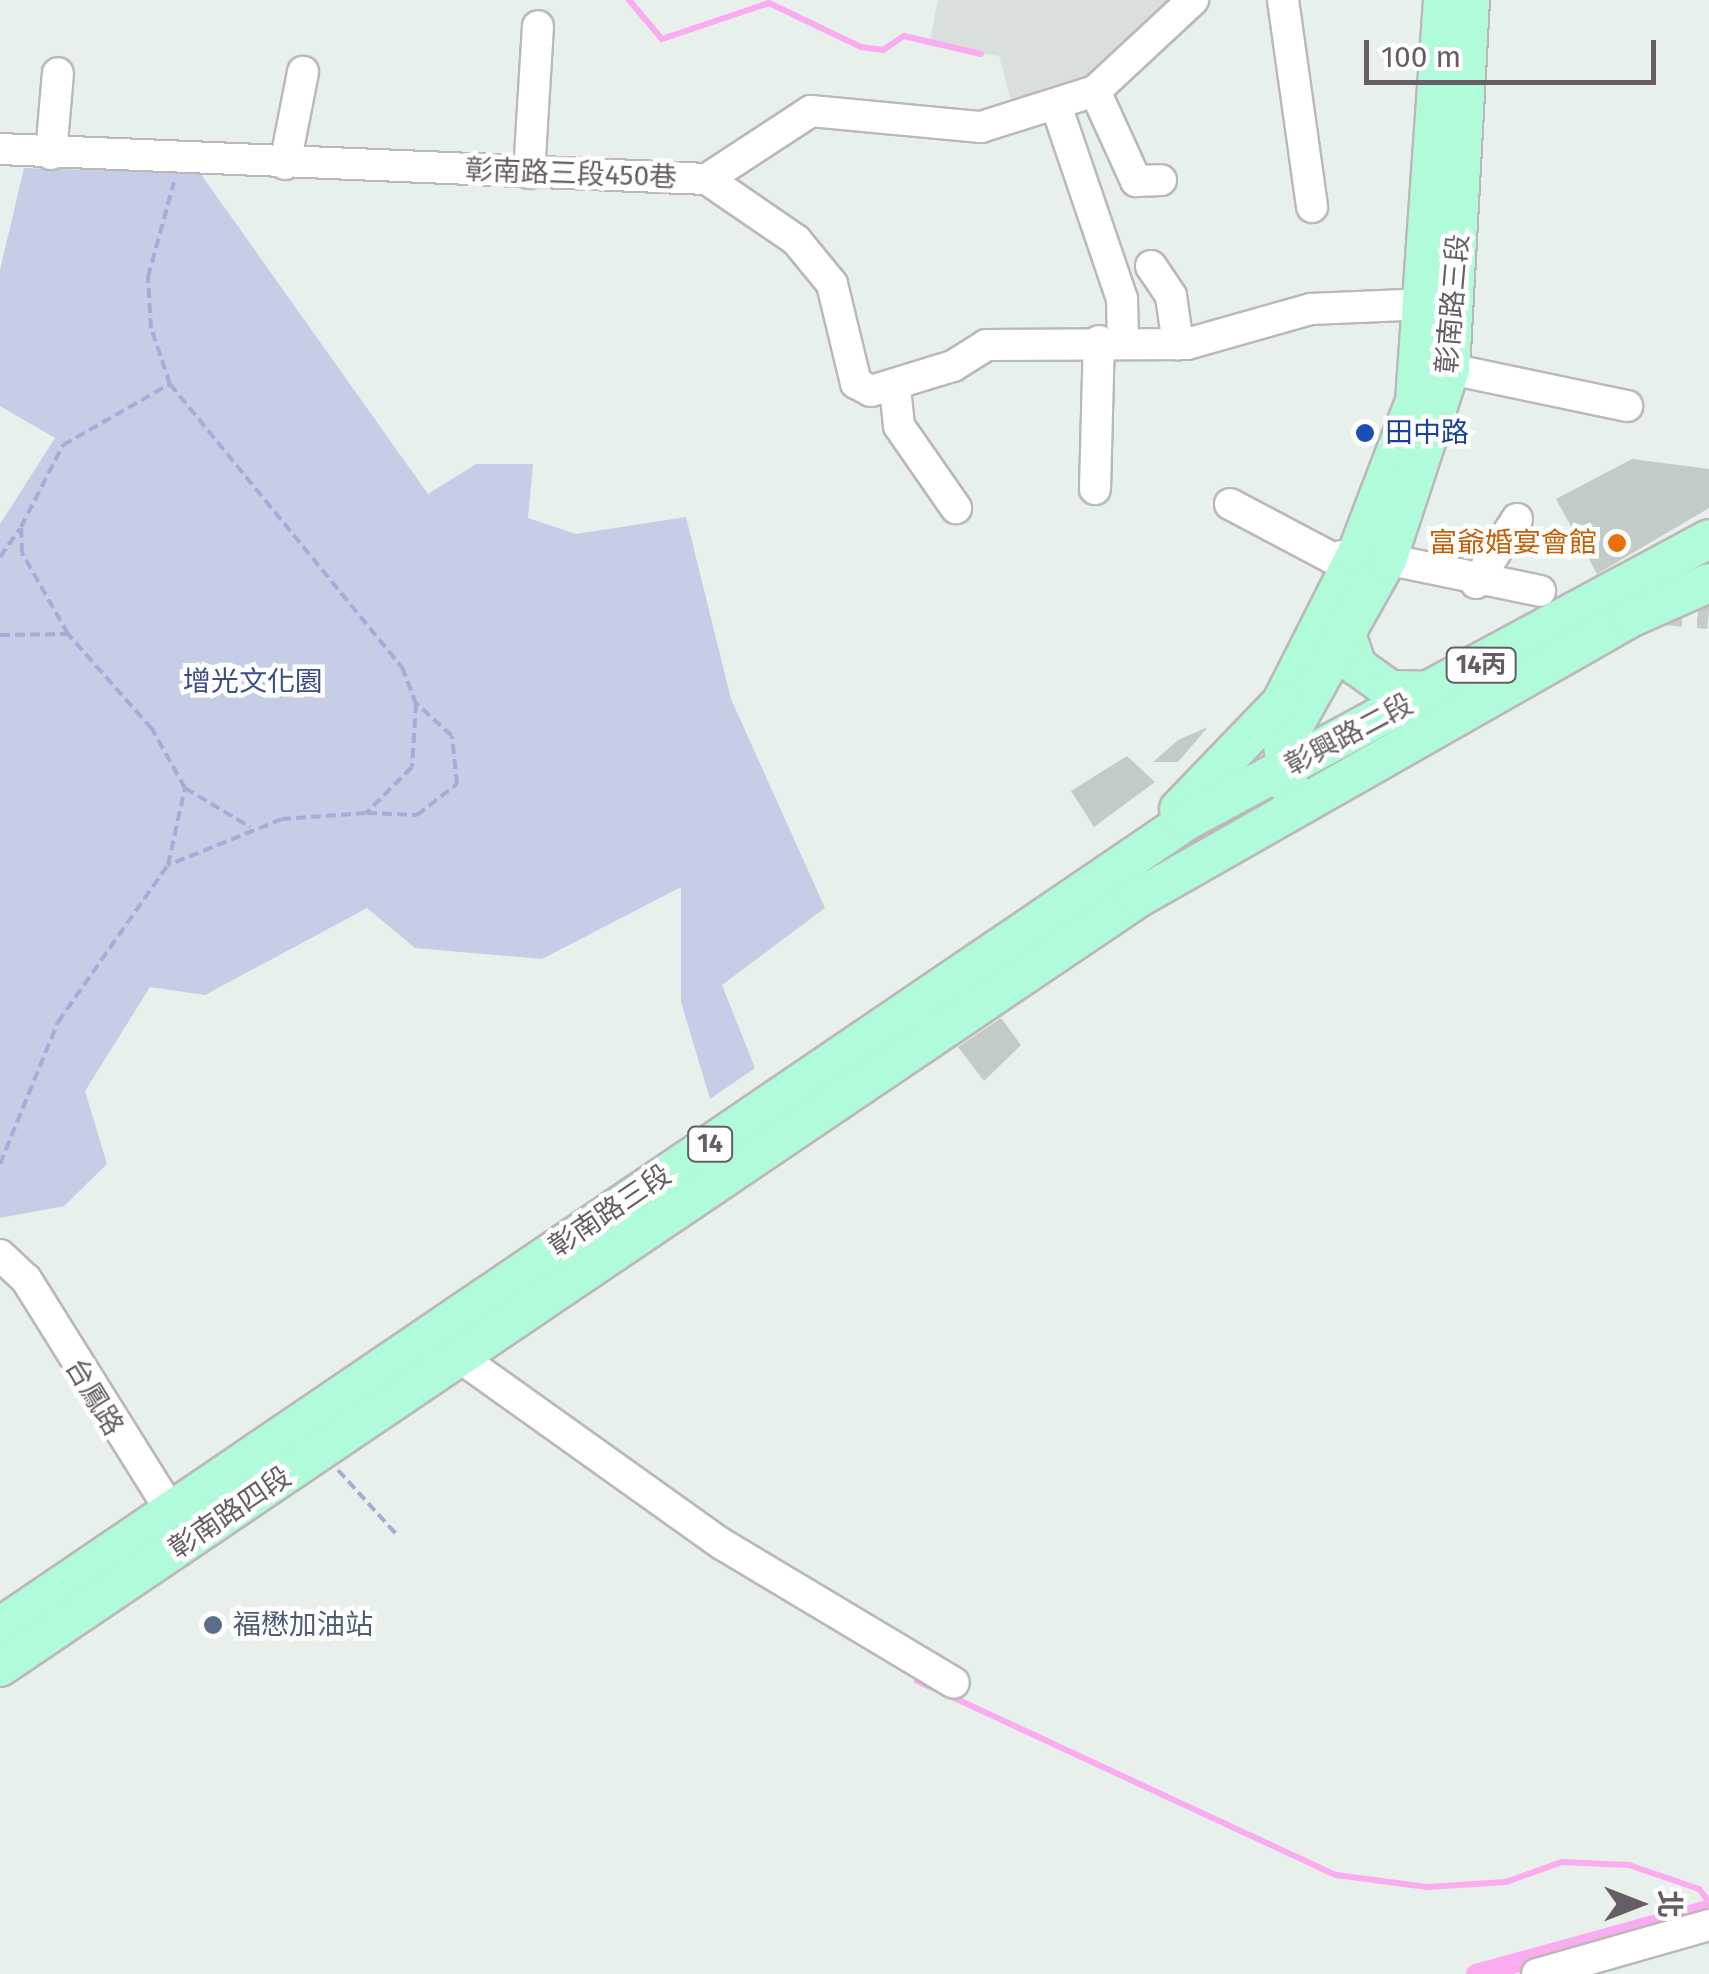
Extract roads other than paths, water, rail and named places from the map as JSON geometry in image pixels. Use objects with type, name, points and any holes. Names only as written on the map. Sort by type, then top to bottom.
[{"type":"main road","name":"彰南路三段","points":[[180,1525],[1117,872],[1267,778],[1348,640],[1415,401],[1428,304],[1443,0]]},
{"type":"main road","name":"彰南路三段","points":[[1267,778],[1281,703],[1372,557],[1450,369],[1470,0]]},
{"type":"main road","name":"彰興路二段","points":[[1267,778],[1709,539]]},
{"type":"main road","name":"彰興路二段","points":[[1296,808],[1630,618],[1709,583]]},
{"type":"main road","points":[[1348,640],[1356,666],[1390,690],[1429,692]]},
{"type":"main road","points":[[1117,872],[1281,703]]},
{"type":"main road","points":[[1267,778],[1296,808]]},
{"type":"main road","name":"彰南路三段","points":[[458,1356],[1138,898],[1296,808]]},
{"type":"main road","name":"彰南路四段","points":[[0,1627],[321,1451],[458,1356]]},
{"type":"main road","name":"彰南路四段","points":[[0,1667],[180,1525]]},
{"type":"street","points":[[707,179],[812,112],[980,126],[1095,91],[1193,0]]},
{"type":"street","points":[[1283,0],[1312,207]]},
{"type":"street","points":[[529,173],[538,26]]},
{"type":"street","points":[[285,164],[303,72]]},
{"type":"street","points":[[51,154],[58,73]]},
{"type":"street","points":[[1095,91],[1136,181],[1161,180]]},
{"type":"street","points":[[1056,105],[1122,299],[1111,342],[1095,489]]},
{"type":"street","name":"彰南路三段450巷","points":[[0,149],[182,160],[707,179],[796,240],[832,284],[856,383],[894,388]]},
{"type":"street","points":[[1151,266],[1171,296],[1178,344]]},
{"type":"street","points":[[956,508],[899,426],[894,388],[986,345],[1178,344],[1310,309],[1428,304]]},
{"type":"street","points":[[1450,369],[1627,406]]},
{"type":"street","points":[[1230,504],[1332,558],[1372,557],[1540,595]]},
{"type":"street","points":[[1476,582],[1516,519]]},
{"type":"street","name":"台鳳路","points":[[0,1255],[26,1278],[139,1474],[180,1525]]},
{"type":"street","points":[[458,1356],[722,1544],[954,1683]]},
{"type":"street","points":[[1537,1974],[1709,1925]]},
{"type":"waterway","points":[[629,0],[662,39],[769,3],[861,47],[883,50],[904,36],[981,54]]},
{"type":"waterway","points":[[917,1681],[939,1691]]},
{"type":"waterway","points":[[950,1696],[1336,1875],[1427,1887],[1506,1882],[1562,1862],[1629,1865],[1699,1889],[1709,1902]]},
{"type":"waterway","points":[[1476,1974],[1709,1910]]},
{"type":"tunnel","points":[[1653,609],[1709,614]]},
{"type":"place","name":"田中路","points":[[1365,433]]},
{"type":"place","name":"富爺婚宴會館","points":[[1617,543]]},
{"type":"place","name":"福懋加油站","points":[[213,1625]]},
{"type":"park label","name":"增光文化園","points":[[253,682]]}]
